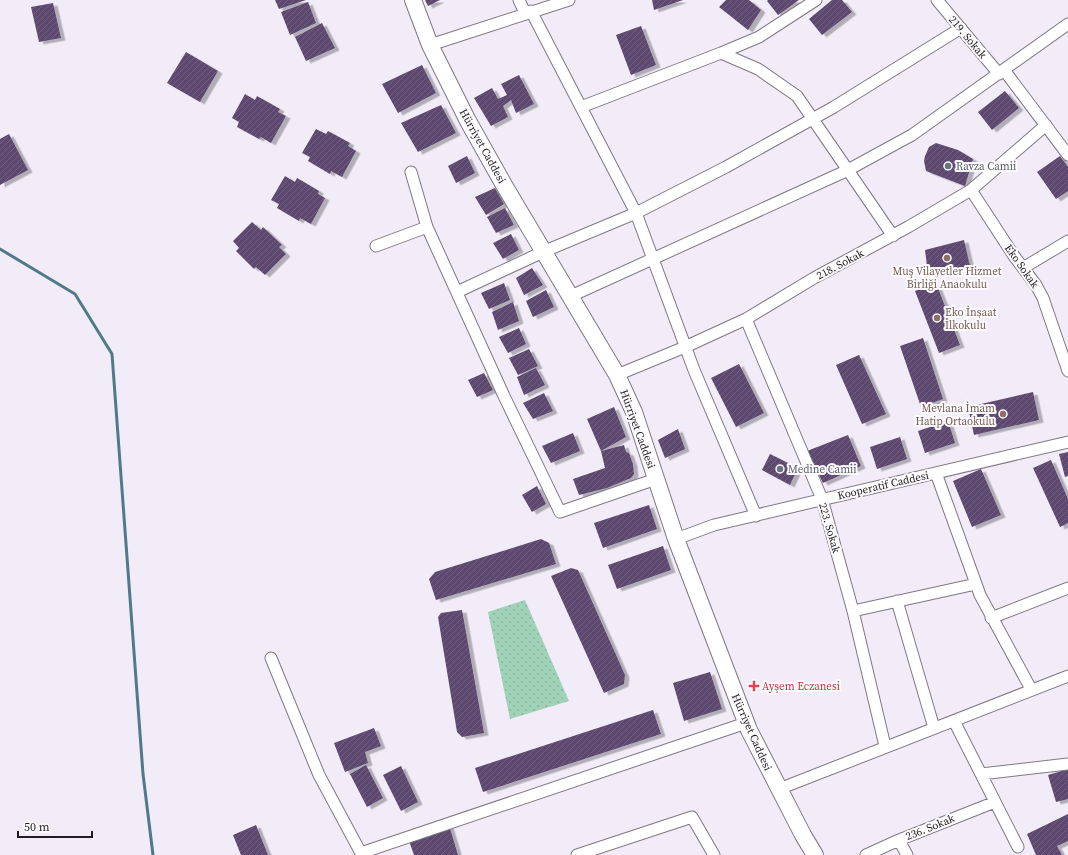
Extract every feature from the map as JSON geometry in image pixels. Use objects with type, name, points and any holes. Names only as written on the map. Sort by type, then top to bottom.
[{"type":"street","name":"Hürriyet Caddesi","points":[[413,0],[430,45],[497,172],[617,375],[634,412],[676,539],[746,723],[779,789],[815,855]]},
{"type":"street","points":[[519,0],[528,12],[581,107],[636,213],[685,347],[756,516]]},
{"type":"street","points":[[430,45],[528,12],[569,0]]},
{"type":"street","points":[[581,107],[641,83],[721,54],[759,37],[816,0]]},
{"type":"street","name":"219. Sokak","points":[[938,0],[961,28],[1002,72],[1046,125],[1068,156]]},
{"type":"street","points":[[571,296],[846,170],[912,135],[1068,24]]},
{"type":"street","points":[[457,292],[545,251],[636,213],[726,167],[812,120],[961,28]]},
{"type":"street","points":[[721,54],[758,68],[797,96],[846,170],[893,236]]},
{"type":"street","name":"218. Sokak","points":[[617,375],[685,347],[746,319],[814,278],[893,236],[971,190],[1046,125]]},
{"type":"street","points":[[411,172],[426,226],[560,512],[656,478]]},
{"type":"street","name":"Eko Sokak","points":[[971,190],[1036,285],[1068,371]]},
{"type":"street","points":[[376,246],[426,226]]},
{"type":"street","points":[[1023,268],[1068,241]]},
{"type":"street","name":"223. Sokak","points":[[746,319],[822,499],[852,611],[885,746]]},
{"type":"street","name":"Kooperatif Caddesi","points":[[676,539],[714,526],[822,499],[1068,442]]},
{"type":"street","points":[[936,473],[976,584],[991,618],[1031,689]]},
{"type":"street","points":[[852,611],[976,584]]},
{"type":"street","points":[[991,618],[1068,588]]},
{"type":"street","points":[[897,601],[934,728]]},
{"type":"street","points":[[270,658],[319,775],[362,854],[746,723]]},
{"type":"street","points":[[779,789],[885,746],[1068,676]]},
{"type":"street","points":[[954,720],[1018,847]]},
{"type":"street","points":[[982,774],[1068,764]]},
{"type":"street","name":"236. Sokak","points":[[866,855],[899,840],[995,802]]},
{"type":"street","points":[[577,855],[692,818],[714,855]]},
{"type":"street","points":[[899,840],[907,855]]},
{"type":"green space","points":[[525,600],[569,701],[510,719],[488,612]]},
{"type":"building","points":[[275,0],[306,0],[279,9]]},
{"type":"building","points":[[425,0],[440,0],[428,6]]},
{"type":"building","points":[[652,0],[683,0],[654,10]]},
{"type":"building","points":[[726,0],[749,0],[761,10],[748,30],[719,7]]},
{"type":"building","points":[[768,0],[799,0],[778,15],[767,1]]},
{"type":"building","points":[[832,0],[842,0],[852,12],[822,35],[809,19]]},
{"type":"building","points":[[308,2],[316,23],[290,35],[281,12]]},
{"type":"building","points":[[53,3],[61,38],[39,42],[31,7]]},
{"type":"building","points":[[322,23],[335,48],[306,61],[295,37]]},
{"type":"building","points":[[641,26],[656,65],[631,75],[616,35]]},
{"type":"building","points":[[186,52],[218,71],[200,102],[167,83]]},
{"type":"building","points":[[422,65],[436,93],[398,113],[382,84]]},
{"type":"building","points":[[519,75],[534,104],[516,113],[511,100],[503,106],[508,117],[491,126],[474,98],[492,88],[498,99],[507,95],[501,84]]},
{"type":"building","points":[[1005,91],[1019,108],[992,130],[978,112]]},
{"type":"building","points":[[245,94],[255,100],[257,96],[280,109],[278,112],[286,116],[271,143],[261,137],[259,139],[237,127],[239,122],[232,118]]},
{"type":"building","points":[[441,105],[456,133],[418,152],[401,123]]},
{"type":"building","points":[[316,129],[326,134],[328,131],[350,143],[348,146],[356,151],[342,177],[331,171],[330,174],[308,161],[310,157],[302,153]]},
{"type":"building","points":[[9,134],[28,170],[0,185],[0,139]]},
{"type":"building","name":"Ravza Camii","points":[[936,143],[958,150],[973,159],[965,186],[926,171],[924,161],[925,156],[929,147]]},
{"type":"building","points":[[467,156],[475,173],[456,183],[448,166]]},
{"type":"building","points":[[1060,156],[1068,167],[1068,191],[1056,199],[1037,172]]},
{"type":"building","points":[[285,176],[295,182],[297,178],[319,191],[318,194],[325,198],[311,224],[300,218],[299,221],[277,208],[279,204],[271,200]]},
{"type":"building","points":[[495,188],[504,204],[486,215],[475,197]]},
{"type":"building","points":[[505,208],[514,225],[496,233],[487,217]]},
{"type":"building","points":[[252,222],[261,230],[263,227],[282,245],[279,247],[286,254],[265,275],[256,267],[254,269],[236,251],[239,248],[233,241]]},
{"type":"building","points":[[511,234],[519,250],[503,259],[493,243]]},
{"type":"building","name":"Muş Vilayetler Hizmet Birliği Anaokulu","points":[[964,240],[970,266],[928,274],[925,250]]},
{"type":"building","points":[[532,268],[543,285],[524,295],[516,278]]},
{"type":"building","points":[[504,283],[510,300],[489,309],[481,293]]},
{"type":"building","name":"Eko İnşaat İlkokulu","points":[[936,283],[960,345],[939,353],[915,291]]},
{"type":"building","points":[[546,290],[554,307],[533,317],[526,301]]},
{"type":"building","points":[[513,302],[519,321],[498,330],[492,312]]},
{"type":"building","points":[[519,328],[526,344],[508,353],[499,337]]},
{"type":"building","points":[[923,338],[943,399],[921,407],[900,346]]},
{"type":"building","points":[[529,349],[538,366],[518,375],[509,358]]},
{"type":"building","points":[[859,355],[886,414],[862,424],[836,365]]},
{"type":"building","points":[[739,364],[764,413],[736,427],[711,378]]},
{"type":"building","points":[[536,368],[545,385],[524,395],[517,377]]},
{"type":"building","points":[[484,373],[493,390],[477,397],[468,380]]},
{"type":"building","name":"Mevlana İmam Hatip Ortaokulu","points":[[1033,392],[1039,420],[974,435],[968,407]]},
{"type":"building","points":[[544,393],[553,411],[533,419],[523,403]]},
{"type":"building","points":[[614,407],[626,437],[601,451],[587,419]]},
{"type":"building","points":[[948,421],[955,443],[925,453],[918,431]]},
{"type":"building","points":[[678,429],[685,449],[665,458],[658,440]]},
{"type":"building","points":[[573,433],[580,451],[551,463],[542,446]]},
{"type":"building","points":[[848,435],[861,466],[823,483],[807,451]]},
{"type":"building","points":[[900,437],[907,459],[877,469],[870,447]]},
{"type":"building","points":[[624,445],[633,464],[634,474],[631,478],[607,488],[579,495],[573,479],[605,468],[601,451]]},
{"type":"building","points":[[1068,452],[1068,476],[1065,477],[1059,454]]},
{"type":"building","name":"Medine Camii","points":[[770,454],[798,468],[790,485],[762,470]]},
{"type":"building","points":[[1051,460],[1068,499],[1068,523],[1060,527],[1033,468]]},
{"type":"building","points":[[981,469],[1001,515],[972,527],[953,481]]},
{"type":"building","points":[[537,486],[546,504],[532,512],[522,495]]},
{"type":"building","points":[[649,505],[657,529],[603,548],[594,523]]},
{"type":"building","points":[[541,539],[549,543],[556,564],[436,600],[429,579],[435,572]]},
{"type":"building","points":[[663,546],[671,570],[617,589],[608,565]]},
{"type":"building","points":[[571,568],[578,570],[625,675],[624,684],[604,693],[551,576]]},
{"type":"building","points":[[462,610],[484,733],[462,737],[457,732],[438,617],[441,613]]},
{"type":"building","points":[[710,672],[722,709],[684,721],[673,683]]},
{"type":"building","points":[[653,710],[661,734],[483,792],[475,768]]},
{"type":"building","points":[[374,728],[381,746],[365,752],[368,763],[345,772],[334,743]]},
{"type":"building","points":[[366,765],[383,798],[367,807],[350,774]]},
{"type":"building","points":[[401,766],[418,802],[401,811],[383,775]]},
{"type":"building","points":[[1068,769],[1068,799],[1056,802],[1048,775]]},
{"type":"building","points":[[1068,814],[1068,841],[1057,846],[1062,855],[1036,855],[1027,834]]},
{"type":"building","points":[[256,825],[268,855],[241,855],[233,835]]},
{"type":"building","points":[[449,825],[458,855],[414,855],[408,838]]},
{"type":"waterway","points":[[0,249],[75,294],[112,354],[143,774],[153,855]]},
{"type":"place","name":"Ravza Camii","points":[[948,166]]},
{"type":"place","name":"Muş Vilayetler Hizmet Birliği Anaokulu","points":[[947,258]]},
{"type":"place","name":"Eko İnşaat İlkokulu","points":[[937,318]]},
{"type":"place","name":"Mevlana İmam Hatip Ortaokulu","points":[[1003,414]]},
{"type":"place","name":"Medine Camii","points":[[780,469]]},
{"type":"place","name":"Ayşem Eczanesi","points":[[754,686]]}]
